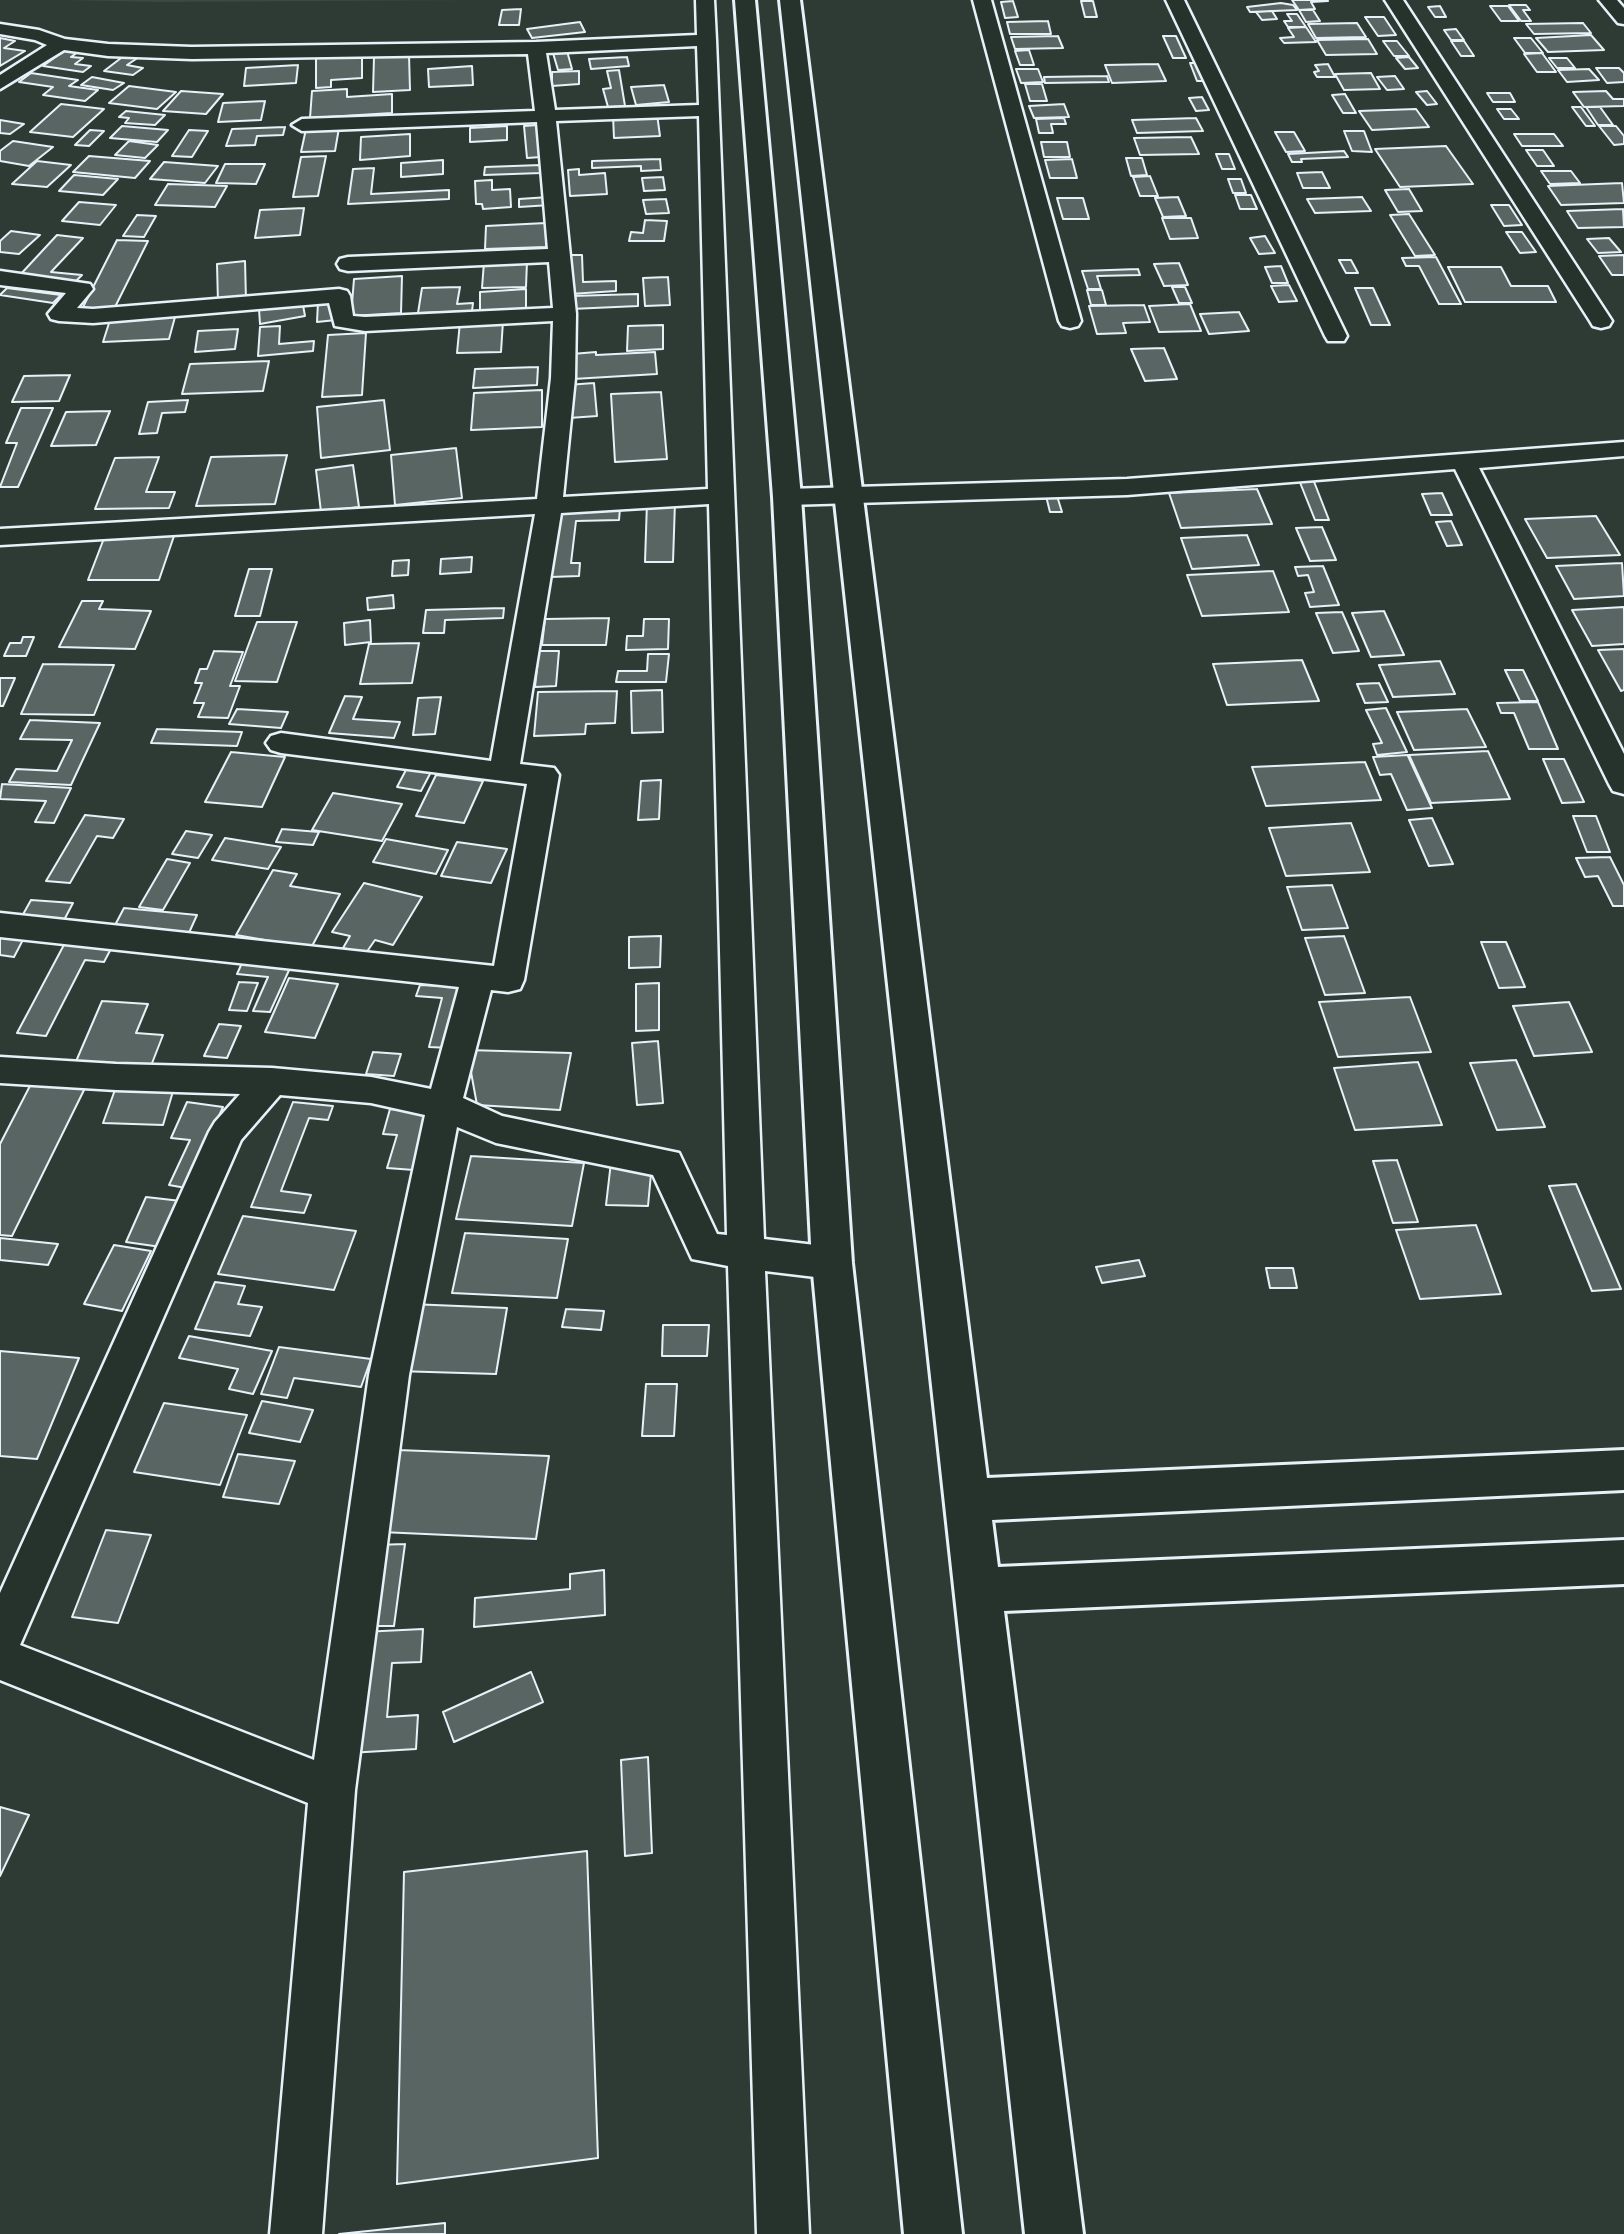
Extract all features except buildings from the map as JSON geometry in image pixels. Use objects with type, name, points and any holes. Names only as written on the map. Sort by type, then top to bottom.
[{"type":"main road","points":[[745,0],[787,497],[832,1263],[933,2234]]},
{"type":"main road","points":[[790,0],[1054,2234]]},
{"type":"main road","points":[[968,1500],[1624,1470]]},
{"type":"main road","points":[[979,1590],[1624,1562]]},
{"type":"street","points":[[705,0],[746,1254],[783,2234]]},
{"type":"street","points":[[982,0],[1070,321]]},
{"type":"street","points":[[1175,0],[1336,336]]},
{"type":"street","points":[[1394,0],[1601,321]]},
{"type":"street","points":[[1608,0],[1624,19]]},
{"type":"street","points":[[0,29],[39,35],[61,44],[108,50],[192,53],[536,48],[707,40]]},
{"type":"street","points":[[0,83],[61,44]]},
{"type":"street","points":[[503,773],[549,506],[564,378],[565,314],[546,118],[536,48]]},
{"type":"street","points":[[302,125],[709,110]]},
{"type":"street","points":[[348,264],[559,255]]},
{"type":"street","points":[[0,278],[82,289],[59,314],[93,316],[339,296],[343,321],[365,324],[565,314]]},
{"type":"street","points":[[787,497],[1127,487],[1624,449]]},
{"type":"street","points":[[1464,462],[1624,784]]},
{"type":"street","points":[[0,537],[721,496]]},
{"type":"street","points":[[0,925],[508,980],[544,775],[503,773],[281,743]]},
{"type":"street","points":[[296,2234],[332,1790],[389,1375],[444,1105],[478,978]]},
{"type":"street","points":[[0,1070],[116,1077],[272,1081],[371,1090],[444,1105],[496,1129],[666,1163],[705,1248],[832,1263]]},
{"type":"street","points":[[0,1641],[227,1132],[272,1081]]},
{"type":"street","points":[[0,1659],[332,1790]]},
{"type":"shaded area","points":[[64,0],[475,0],[159,2]]}]
